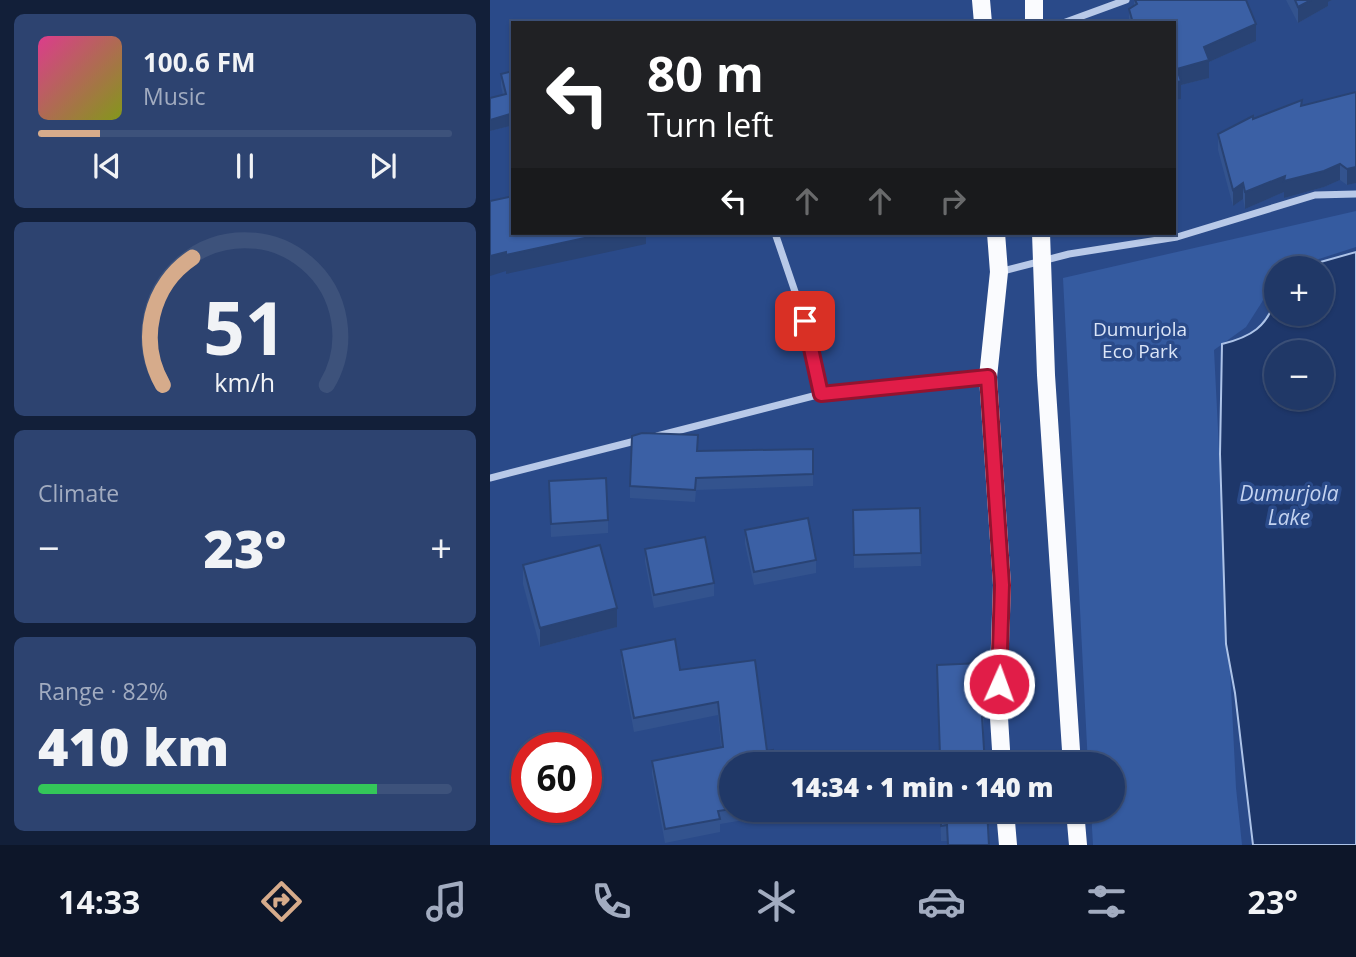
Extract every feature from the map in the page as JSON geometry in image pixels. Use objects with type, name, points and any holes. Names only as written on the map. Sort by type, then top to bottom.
[{"type":"main road","points":[[981,0],[983,21]]},
{"type":"main road","points":[[1034,0],[1034,21]]},
{"type":"main road","points":[[996,235],[999,272],[988,377],[1002,585],[998,702],[1001,752]]},
{"type":"main road","points":[[1041,235],[1046,375],[1071,752]]},
{"type":"main road","points":[[1006,822],[1008,845]]},
{"type":"main road","points":[[1076,822],[1078,845]]},
{"type":"street","points":[[1068,21],[1126,0]]},
{"type":"street","points":[[999,272],[1069,254],[1177,237],[1315,195],[1356,194]]},
{"type":"street","points":[[776,235],[805,321],[821,394]]},
{"type":"street","points":[[490,478],[821,394],[988,377]]},
{"type":"green space","name":"Dumurjola Eco Park","points":[[1356,211],[1356,247],[1328,256],[1264,256],[1262,302],[1246,327],[1214,350],[1236,788],[1242,845],[1093,845],[1092,822],[1125,822],[1125,752],[1087,752],[1063,278]]},
{"type":"water","name":"Dumurjola Lake","points":[[1356,252],[1356,845],[1253,845],[1235,693],[1226,644],[1220,454],[1222,344],[1249,334],[1263,323],[1264,326],[1334,326],[1334,258]]},
{"type":"building","points":[[1135,0],[1246,0],[1256,24],[1204,47],[1209,60],[1177,69],[1181,81],[1176,82],[1176,21],[1132,21],[1129,9],[1137,4]]},
{"type":"building","points":[[1295,0],[1311,0],[1298,7]]},
{"type":"building","points":[[511,72],[511,117],[510,114],[490,120],[490,98],[506,94],[501,74]]},
{"type":"building","points":[[1356,92],[1356,167],[1347,169],[1340,164],[1284,181],[1285,176],[1245,192],[1243,183],[1233,190],[1218,134],[1253,116],[1253,119],[1302,100],[1301,106]]},
{"type":"building","points":[[511,196],[511,235],[599,235],[490,256],[490,201]]},
{"type":"building","points":[[642,433],[698,435],[697,451],[813,449],[813,474],[696,478],[695,490],[630,486],[632,436]]},
{"type":"building","points":[[606,478],[608,520],[551,524],[549,481]]},
{"type":"building","points":[[920,508],[921,553],[854,555],[853,510]]},
{"type":"building","points":[[808,518],[816,560],[754,572],[745,530]]},
{"type":"building","points":[[705,537],[714,583],[654,595],[645,549]]},
{"type":"building","points":[[600,545],[617,608],[540,628],[523,565]]},
{"type":"building","points":[[675,639],[680,670],[755,660],[767,751],[773,752],[719,752],[719,819],[665,829],[652,761],[723,747],[718,702],[634,718],[621,650]]},
{"type":"building","points":[[982,663],[984,752],[940,752],[937,665]]},
{"type":"building","points":[[941,822],[988,822],[989,845],[948,845],[947,825],[941,826]]},
{"type":"route","points":[[805,321],[821,394],[988,377],[1002,585],[999,684]]}]
